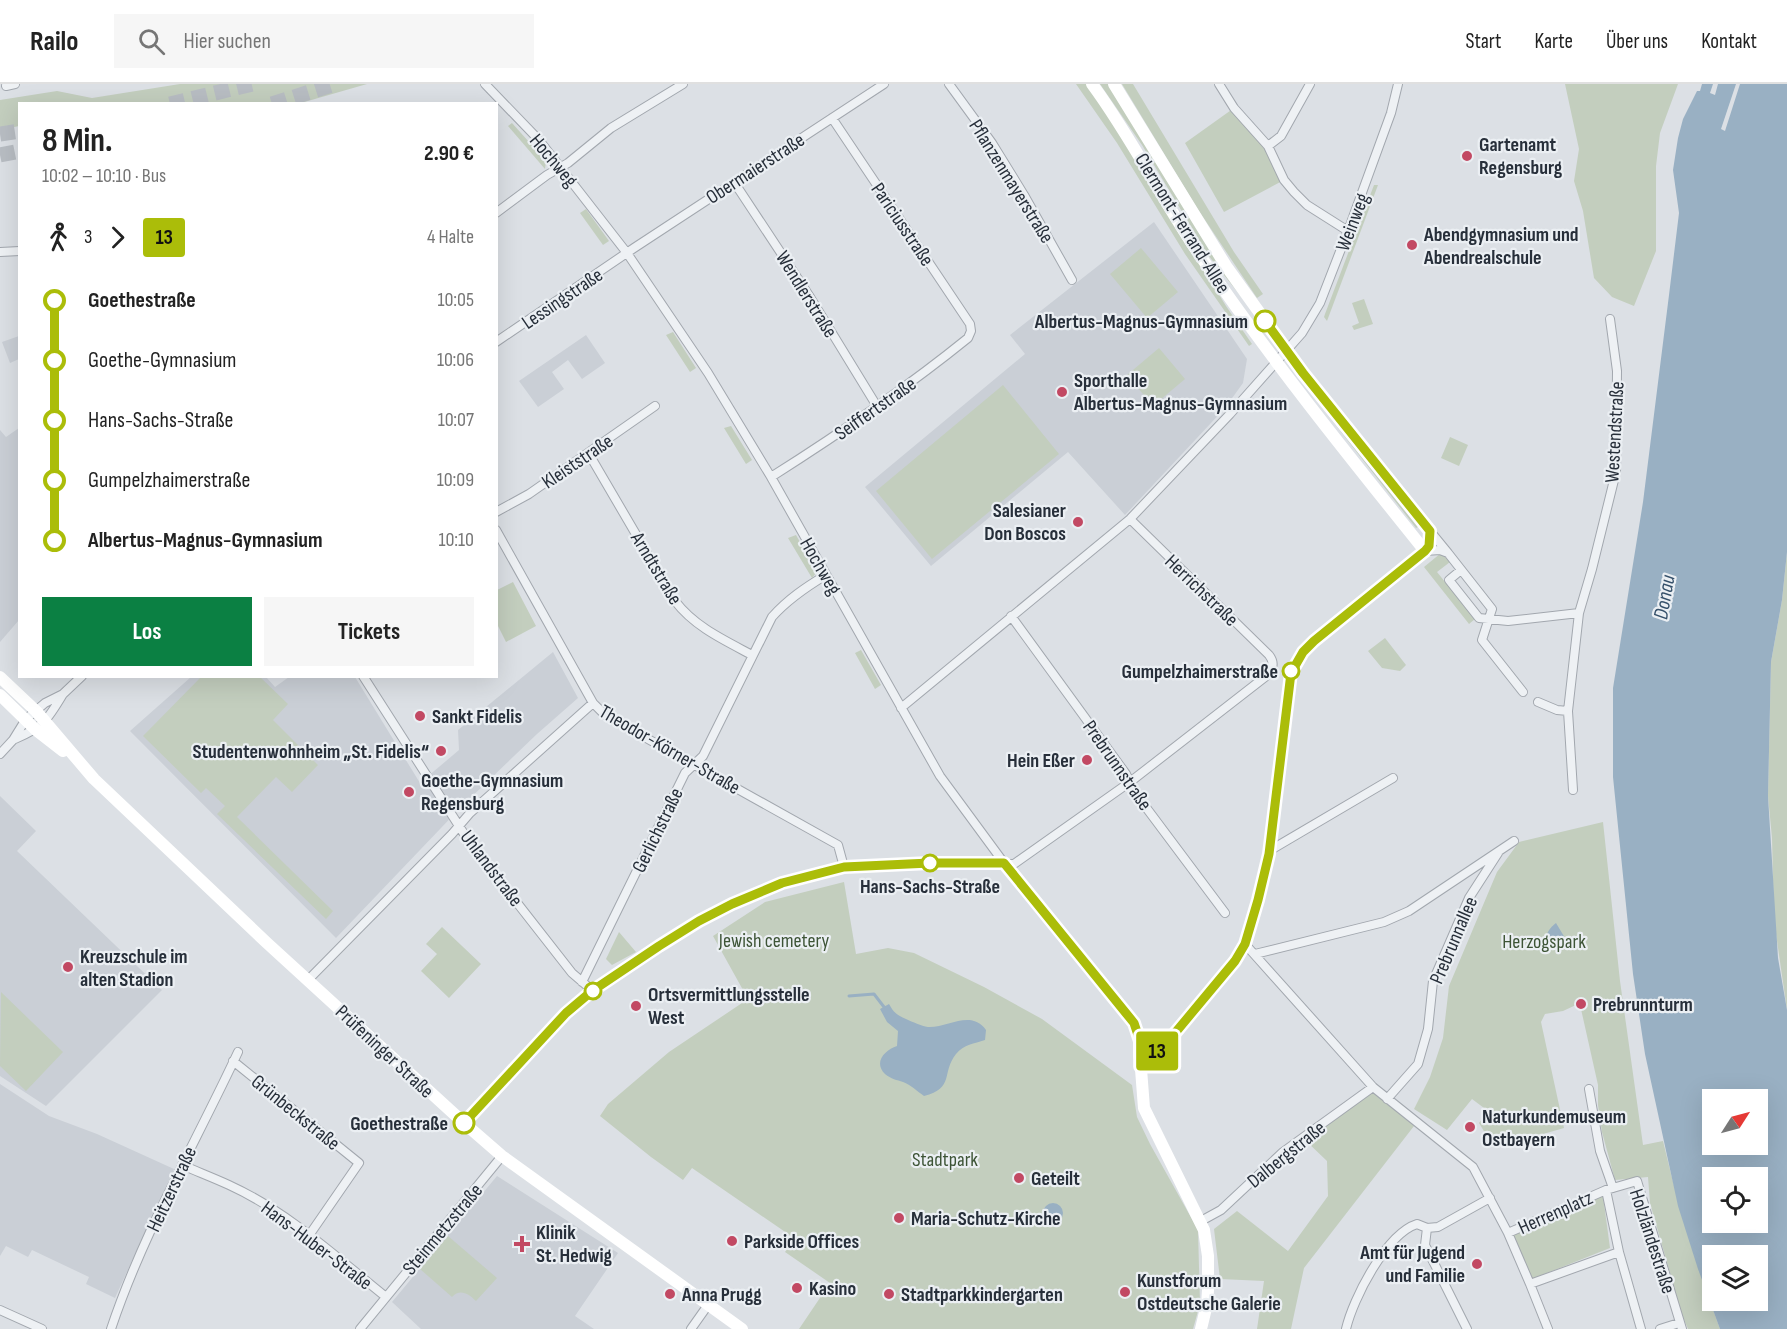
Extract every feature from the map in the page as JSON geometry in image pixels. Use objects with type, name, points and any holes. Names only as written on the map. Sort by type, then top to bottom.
[{"type":"street","name":"Hochweg","points":[[485,84],[539,140],[560,166],[627,253],[708,373],[771,477],[940,776],[1004,863],[1134,1023],[1140,1041],[1140,1056]]},
{"type":"street","points":[[498,212],[560,166],[568,163],[612,128],[683,84]]},
{"type":"street","name":"Obermaierstraße","points":[[627,253],[884,84]]},
{"type":"street","name":"Pflanzenmayerstraße","points":[[949,84],[992,143],[1019,186],[1072,280]]},
{"type":"street","name":"Clermont-Ferrand-Allee","points":[[1092,84],[1114,115],[1197,251],[1275,362],[1425,551]]},
{"type":"street","name":"Clermont-Ferrand-Allee","points":[[1114,84],[1147,135],[1196,220],[1286,350],[1430,531]]},
{"type":"street","points":[[1219,84],[1234,108],[1268,147],[1284,180],[1300,198],[1348,231]]},
{"type":"street","points":[[1268,147],[1281,136],[1310,84]]},
{"type":"street","name":"Weinweg","points":[[1286,350],[1302,333],[1320,303],[1391,113],[1398,84]]},
{"type":"street","name":"Pariciusstraße","points":[[831,118],[970,324],[971,331]]},
{"type":"street","name":"Wendlerstraße","points":[[734,182],[810,297],[878,408]]},
{"type":"street","points":[[0,252],[18,251]]},
{"type":"street","name":"Lessingstraße","points":[[498,341],[627,253]]},
{"type":"street","name":"Westendstraße","points":[[1573,790],[1568,711],[1579,613],[1616,472],[1617,371],[1610,319]]},
{"type":"street","name":"Seiffertstraße","points":[[771,477],[878,408],[968,338],[971,331]]},
{"type":"street","points":[[901,708],[1130,519],[1230,414],[1286,350]]},
{"type":"street","name":"Kleiststraße","points":[[498,511],[529,494],[589,454],[655,406]]},
{"type":"street","name":"Arndtstraße","points":[[589,454],[675,601],[684,612],[705,629],[752,655]]},
{"type":"street","name":"Herrichstraße","points":[[1130,519],[1274,662],[1265,677],[1130,782]]},
{"type":"street","points":[[1202,1329],[1207,1304],[1207,1247],[1200,1221],[1144,1108],[1140,1056],[1153,1055],[1165,1045],[1235,961],[1245,944],[1269,851],[1291,673],[1295,664],[1314,641],[1425,551],[1429,546],[1430,531]]},
{"type":"street","points":[[1430,531],[1492,609],[1482,640],[1523,692]]},
{"type":"street","name":"Theodor-Körner-Straße","points":[[498,534],[593,703],[606,715],[838,845],[844,867]]},
{"type":"street","points":[[1425,551],[1440,550],[1448,553]]},
{"type":"street","points":[[1461,570],[1449,580],[1479,618],[1508,621],[1579,613]]},
{"type":"street","name":"Gerlichstraße","points":[[582,982],[685,772],[703,756],[772,617],[783,604],[826,575]]},
{"type":"street","name":"Prebrunnstraße","points":[[1011,616],[1130,782],[1133,790],[1225,914]]},
{"type":"street","name":"Prüfeninger Straße","points":[[0,677],[36,711],[41,725]]},
{"type":"street","points":[[13,740],[41,725],[63,694],[80,678]]},
{"type":"street","name":"Uhlandstraße","points":[[364,678],[468,840],[572,973],[592,991]]},
{"type":"street","name":"Prüfeninger Straße","points":[[0,694],[26,719],[41,725],[190,870],[502,1156],[742,1329]]},
{"type":"street","points":[[0,754],[13,740],[26,719],[63,694]]},
{"type":"street","points":[[1538,702],[1557,710],[1568,711]]},
{"type":"street","points":[[308,980],[470,813],[593,703]]},
{"type":"street","points":[[1269,851],[1394,778]]},
{"type":"street","points":[[464,1123],[566,1013],[592,991],[659,946],[718,911],[782,883],[844,867],[930,863],[1014,864],[1130,782]]},
{"type":"street","points":[[1255,954],[1384,922],[1409,911],[1514,841]]},
{"type":"street","name":"Prebrunnallee","points":[[1387,1099],[1418,1064],[1428,1029],[1436,972],[1469,898],[1502,848]]},
{"type":"street","points":[[1245,944],[1373,1087],[1404,1114],[1467,1161],[1476,1172],[1508,1233]]},
{"type":"street","name":"Heitzerstraße","points":[[111,1329],[120,1301],[182,1165],[238,1052]]},
{"type":"street","name":"Grünbeckstraße","points":[[233,1061],[359,1163],[309,1234]]},
{"type":"street","name":"Dalbergstraße","points":[[1200,1221],[1221,1210],[1283,1152],[1373,1087]]},
{"type":"street","points":[[1589,1089],[1600,1151],[1610,1189]]},
{"type":"street","name":"Steinmetzstraße","points":[[360,1329],[502,1156]]},
{"type":"street","name":"Hans-Huber-Straße","points":[[182,1165],[230,1185],[275,1211],[309,1234],[386,1297]]},
{"type":"street","name":"Holzländestraße","points":[[1610,1189],[1637,1181],[1680,1326]]},
{"type":"street","name":"Herrenplatz","points":[[1548,1329],[1508,1233],[1610,1189],[1619,1252],[1641,1329]]},
{"type":"street","points":[[1346,1329],[1348,1317],[1366,1280],[1393,1241],[1411,1226],[1417,1224],[1427,1228],[1437,1227],[1490,1198]]},
{"type":"street","points":[[1427,1228],[1425,1245],[1467,1329]]},
{"type":"street","points":[[1530,1284],[1619,1252]]},
{"type":"street","points":[[691,1329],[708,1305]]},
{"type":"street","points":[[0,1310],[42,1329]]},
{"type":"street","points":[[1348,1317],[1356,1329]]},
{"type":"street","points":[[1660,1329],[1680,1326]]},
{"type":"shaded area","name":"Albertus-Magnus-Gymnasium","points":[[1154,222],[1247,359],[1243,383],[1225,408],[1125,515],[1068,452],[931,566],[865,487],[1025,354],[1010,335]]},
{"type":"shaded area","points":[[586,335],[605,363],[582,379],[568,360],[552,372],[564,389],[538,407],[519,381]]},
{"type":"shaded area","points":[[18,336],[18,359],[10,363],[2,342]]},
{"type":"shaded area","points":[[18,429],[18,621],[0,642],[0,430],[6,437]]},
{"type":"shaded area","points":[[553,652],[578,698],[462,806],[336,938],[130,731],[190,678],[267,678],[275,687],[288,678],[356,678],[420,783],[459,750],[458,730]]},
{"type":"shaded area","name":"Kreuzschule im alten Stadion","points":[[0,796],[36,831],[17,851],[162,990],[46,1106],[0,1076]]},
{"type":"shaded area","points":[[0,1084],[49,1116],[97,1134],[174,1169],[115,1298],[86,1284],[89,1277],[32,1250],[28,1257],[6,1246],[0,1256]]},
{"type":"shaded area","name":"Klinik St. Hedwig","points":[[497,1176],[618,1253],[575,1316],[594,1329],[421,1329],[392,1302]]},
{"type":"green space","points":[[180,84],[367,84],[304,102],[18,102],[18,126],[0,130],[0,100],[57,91],[92,98]]},
{"type":"green space","points":[[1076,84],[1087,84],[1100,101],[1226,306],[1252,344],[1249,346],[1185,254],[1117,143]]},
{"type":"green space","points":[[1100,84],[1109,84],[1247,304],[1208,255],[1142,145]]},
{"type":"green space","points":[[1122,84],[1133,84],[1234,252],[1263,294],[1257,298],[1197,208]]},
{"type":"green space","points":[[1565,84],[1678,84],[1660,133],[1656,166],[1656,251],[1634,306],[1612,297],[1594,278],[1583,211],[1574,181],[1579,149]]},
{"type":"green space","points":[[1234,108],[1268,146],[1284,180],[1224,212],[1185,143]]},
{"type":"green space","points":[[512,123],[546,161],[545,169],[508,126]]},
{"type":"green space","points":[[1374,185],[1378,185],[1327,321],[1325,314]]},
{"type":"green space","points":[[586,209],[609,241],[603,245],[580,213]]},
{"type":"green space","points":[[1141,248],[1178,292],[1147,318],[1110,274]]},
{"type":"green space","points":[[1364,299],[1373,324],[1354,330],[1352,326],[1359,323],[1352,303]]},
{"type":"green space","points":[[673,332],[696,368],[690,372],[666,335]]},
{"type":"green space","points":[[1159,348],[1185,379],[1153,406],[1127,375]]},
{"type":"green space","points":[[1299,378],[1353,442],[1420,526],[1416,528]]},
{"type":"green space","points":[[1003,385],[1059,454],[932,559],[876,491]]},
{"type":"green space","points":[[731,426],[752,460],[746,464],[724,428]]},
{"type":"green space","points":[[1450,437],[1468,445],[1459,466],[1441,458]]},
{"type":"green space","points":[[796,535],[817,572],[812,578],[788,538]]},
{"type":"green space","points":[[1787,552],[1787,1010],[1774,920],[1772,838],[1768,796],[1771,662],[1782,600]]},
{"type":"green space","points":[[1441,553],[1450,562],[1437,572],[1475,619],[1469,624],[1424,567]]},
{"type":"green space","points":[[513,582],[536,626],[506,642],[498,626],[498,590]]},
{"type":"green space","points":[[1385,638],[1406,665],[1400,671],[1382,668],[1368,651]]},
{"type":"green space","points":[[861,650],[881,685],[875,689],[855,653]]},
{"type":"green space","points":[[200,678],[261,678],[288,704],[273,720],[318,765],[292,792],[276,777],[237,817],[333,911],[326,919],[217,814],[225,806],[206,788],[201,793],[143,736]]},
{"type":"green space","name":"Herzogspark","points":[[1603,822],[1620,981],[1643,1145],[1663,1141],[1688,1236],[1702,1277],[1702,1311],[1714,1311],[1720,1329],[1688,1329],[1650,1203],[1648,1177],[1615,1180],[1602,1132],[1598,1085],[1581,1009],[1577,1010],[1576,1005],[1563,1011],[1545,1014],[1541,1022],[1564,1128],[1494,1148],[1479,1123],[1488,1111],[1472,1099],[1447,1130],[1414,1109],[1430,1077],[1443,1038],[1449,986],[1497,872],[1519,842]]},
{"type":"green space","name":"Stadtpark","points":[[844,882],[856,954],[888,948],[914,953],[984,987],[1042,1019],[1132,1085],[1137,1117],[1198,1230],[1200,1304],[1193,1329],[799,1329],[830,1283],[785,1252],[794,1238],[692,1168],[683,1180],[600,1116],[608,1104],[669,1052],[748,999],[713,936],[765,902]]},
{"type":"green space","points":[[442,927],[481,964],[449,998],[421,971],[437,954],[426,944]]},
{"type":"green space","points":[[619,932],[636,952],[612,965],[606,959]]},
{"type":"green space","points":[[1,992],[63,1052],[26,1091],[0,1066]]},
{"type":"green space","points":[[1373,1090],[1414,1126],[1304,1268],[1291,1329],[1257,1329],[1264,1281],[1220,1279],[1214,1229],[1237,1211],[1288,1251],[1328,1196],[1327,1161],[1305,1140]]},
{"type":"green space","points":[[1603,1196],[1610,1248],[1532,1279],[1513,1235]]},
{"type":"green space","points":[[448,1236],[497,1278],[476,1301],[461,1292],[452,1297],[420,1269]]},
{"type":"water","name":"Donau","points":[[1702,84],[1713,84],[1710,93],[1715,95],[1718,84],[1736,84],[1721,129],[1725,131],[1740,84],[1787,84],[1787,552],[1782,600],[1771,662],[1768,796],[1778,958],[1787,1010],[1787,1329],[1720,1329],[1713,1311],[1768,1311],[1768,1245],[1702,1245],[1702,1280],[1678,1206],[1645,1054],[1633,974],[1613,777],[1613,688],[1643,502],[1679,213],[1673,170],[1683,119],[1697,91],[1700,91]]},
{"type":"water","points":[[1556,923],[1565,938],[1559,947],[1548,947],[1547,934]]},
{"type":"water","points":[[889,1004],[898,1015],[928,1027],[966,1020],[973,1021],[986,1030],[985,1040],[962,1048],[949,1067],[944,1084],[934,1093],[924,1096],[909,1085],[887,1076],[880,1065],[885,1053],[897,1046],[898,1031],[887,1022],[880,1009]]},
{"type":"water","points":[[1053,1203],[1060,1206],[1063,1213],[1060,1220],[1053,1223],[1046,1220],[1043,1213],[1046,1206]]},
{"type":"waterway","points":[[849,996],[874,994],[884,1007]]},
{"type":"tunnel","points":[[178,102],[252,84]]},
{"type":"tunnel","points":[[278,102],[335,84]]},
{"type":"tunnel","points":[[0,134],[18,131]]},
{"type":"tunnel","points":[[0,155],[18,151]]},
{"type":"bus line","name":"13","points":[[464,1123],[566,1013],[592,991],[699,921],[745,897],[782,883],[844,867],[930,863],[1004,863],[1134,1023],[1140,1041],[1140,1056],[1153,1055],[1165,1045],[1235,961],[1245,944],[1265,876],[1269,854],[1291,673],[1295,664],[1314,641],[1429,546],[1430,531],[1303,373],[1265,321]]},
{"type":"place","name":"Gartenamt Regensburg","points":[[1467,156]]},
{"type":"place","name":"Abendgymnasium und Abendrealschule","points":[[1412,245]]},
{"type":"place","name":"Albertus-Magnus-Gymnasium","points":[[1265,321]]},
{"type":"place","name":"Sporthalle Albertus-Magnus-Gymnasium","points":[[1062,392]]},
{"type":"place","name":"Salesianer Don Boscos","points":[[1078,522]]},
{"type":"place","name":"Gumpelzhaimerstraße","points":[[1291,671]]},
{"type":"place","name":"Sankt Fidelis","points":[[420,716]]},
{"type":"place","name":"Studentenwohnheim „St. Fidelis“","points":[[441,751]]},
{"type":"place","name":"Hein Eßer","points":[[1087,760]]},
{"type":"place","name":"Goethe-Gymnasium Regensburg","points":[[409,792]]},
{"type":"place","name":"Hans-Sachs-Straße","points":[[930,863]]},
{"type":"place","name":"Kreuzschule im alten Stadion","points":[[68,967]]},
{"type":"place","name":"Prebrunnturm","points":[[1581,1004]]},
{"type":"place","name":"Ortsvermittlungsstelle West","points":[[636,1006]]},
{"type":"place","name":"Goethestraße","points":[[464,1123]]},
{"type":"place","name":"Naturkundemuseum Ostbayern","points":[[1470,1127]]},
{"type":"place","name":"Geteilt","points":[[1019,1178]]},
{"type":"place","name":"Maria-Schutz-Kirche","points":[[899,1218]]},
{"type":"place","name":"Parkside Offices","points":[[732,1241]]},
{"type":"place","name":"Klinik St. Hedwig","points":[[522,1244]]},
{"type":"place","name":"Amt für Jugend und Familie","points":[[1477,1264]]},
{"type":"place","name":"Kasino","points":[[797,1288]]},
{"type":"place","name":"Kunstforum Ostdeutsche Galerie","points":[[1125,1292]]},
{"type":"place","name":"Anna Prugg","points":[[670,1294]]},
{"type":"place","name":"Stadtparkkindergarten","points":[[889,1294]]},
{"type":"park label","name":"Jewish cemetery","points":[[774,940]]}]
